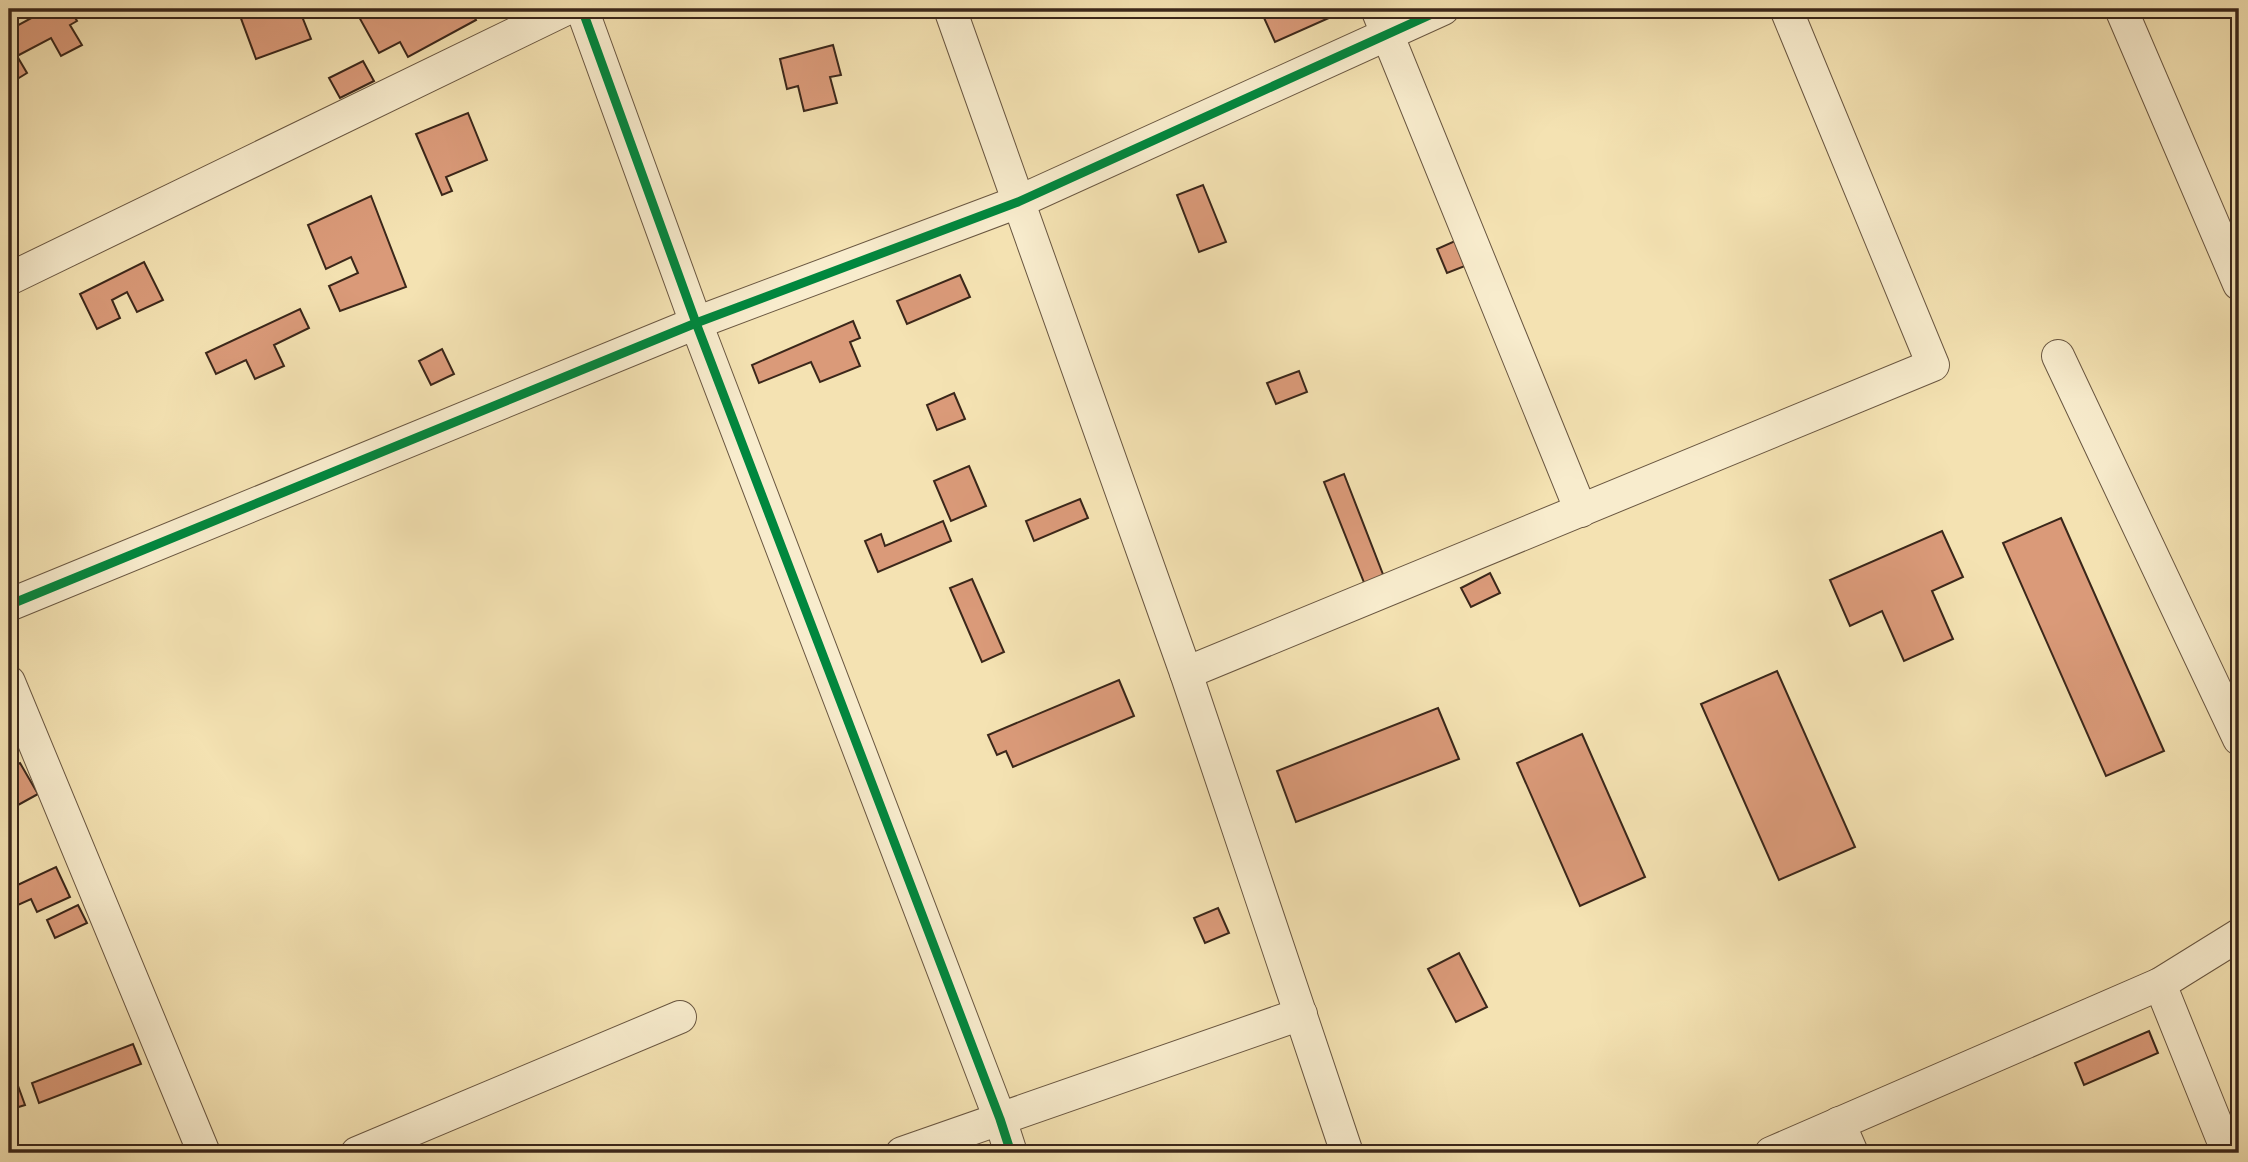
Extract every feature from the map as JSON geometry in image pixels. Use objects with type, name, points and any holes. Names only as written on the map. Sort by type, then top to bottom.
[{"type":"street","points":[[9,279],[566,9]]},
{"type":"street","points":[[582,9],[696,323],[1011,1153]]},
{"type":"street","points":[[950,9],[1186,673],[1347,1153]]},
{"type":"street","points":[[9,605],[696,323],[1018,202],[1382,22],[1443,9]]},
{"type":"street","points":[[1186,673],[1933,365],[1786,9]]},
{"type":"street","points":[[2121,9],[2239,284]]},
{"type":"street","points":[[1382,22],[1581,510]]},
{"type":"street","points":[[2058,355],[2239,739]]},
{"type":"street","points":[[9,681],[204,1153]]},
{"type":"street","points":[[1771,1153],[2160,984],[2239,935]]},
{"type":"street","points":[[2160,984],[2228,1153]]},
{"type":"street","points":[[902,1153],[1300,1014]]},
{"type":"street","points":[[357,1153],[680,1017]]},
{"type":"street","points":[[1839,1123],[1852,1153]]},
{"type":"building","points":[[48,9],[70,9],[77,21],[70,25],[82,45],[61,56],[51,38],[17,56],[27,73],[9,84],[9,30]]},
{"type":"building","points":[[251,9],[299,9],[311,39],[256,59],[239,13]]},
{"type":"building","points":[[374,9],[470,9],[476,20],[408,57],[400,42],[379,53],[359,17]]},
{"type":"building","points":[[1260,9],[1349,9],[1275,42]]},
{"type":"building","points":[[833,45],[841,75],[830,77],[837,103],[804,111],[798,86],[787,89],[780,59]]},
{"type":"building","points":[[363,61],[374,81],[340,98],[329,78]]},
{"type":"building","points":[[468,113],[487,160],[446,177],[452,191],[442,195],[416,134]]},
{"type":"building","points":[[1203,185],[1226,242],[1199,252],[1177,195]]},
{"type":"building","points":[[371,196],[406,287],[340,311],[329,286],[358,273],[351,257],[326,269],[308,225]]},
{"type":"building","points":[[1455,241],[1465,266],[1447,273],[1437,249]]},
{"type":"building","points":[[144,262],[163,300],[137,312],[127,292],[112,300],[120,318],[97,329],[80,294]]},
{"type":"building","points":[[960,275],[970,297],[907,324],[897,301]]},
{"type":"building","points":[[300,309],[309,328],[274,345],[284,366],[255,379],[246,360],[216,374],[206,353]]},
{"type":"building","points":[[853,321],[860,338],[850,342],[860,366],[820,382],[811,362],[759,383],[752,365]]},
{"type":"building","points":[[442,349],[454,374],[431,385],[419,361]]},
{"type":"building","points":[[1299,371],[1307,392],[1276,404],[1267,383]]},
{"type":"building","points":[[954,393],[965,419],[937,430],[927,405]]},
{"type":"building","points":[[969,466],[986,506],[951,521],[934,481]]},
{"type":"building","points":[[1344,474],[1384,577],[1365,585],[1324,482]]},
{"type":"building","points":[[1080,499],[1088,518],[1034,541],[1026,521]]},
{"type":"building","points":[[2061,518],[2164,751],[2106,776],[2003,543]]},
{"type":"building","points":[[943,521],[951,541],[878,572],[865,541],[881,534],[885,546]]},
{"type":"building","points":[[1942,531],[1963,577],[1932,591],[1953,639],[1904,661],[1882,611],[1850,626],[1830,580]]},
{"type":"building","points":[[1490,573],[1500,593],[1471,607],[1461,588]]},
{"type":"building","points":[[972,579],[1004,652],[982,662],[950,588]]},
{"type":"building","points":[[1777,671],[1855,847],[1779,880],[1701,704]]},
{"type":"building","points":[[1119,680],[1134,716],[1013,767],[1006,751],[997,755],[988,735]]},
{"type":"building","points":[[1438,708],[1459,759],[1296,822],[1277,771]]},
{"type":"building","points":[[1582,734],[1645,877],[1580,906],[1517,763]]},
{"type":"building","points":[[20,763],[38,794],[9,810],[9,769]]},
{"type":"building","points":[[56,867],[70,897],[37,912],[31,899],[9,909],[9,889]]},
{"type":"building","points":[[78,905],[87,923],[55,938],[47,920]]},
{"type":"building","points":[[1218,908],[1229,933],[1205,943],[1194,918]]},
{"type":"building","points":[[1459,953],[1487,1007],[1456,1022],[1428,969]]},
{"type":"building","points":[[2149,1031],[2158,1053],[2084,1085],[2075,1063]]},
{"type":"building","points":[[133,1044],[141,1064],[39,1103],[32,1083]]},
{"type":"building","points":[[17,1083],[25,1105],[9,1110],[9,1085]]},
{"type":"cycle path","points":[[582,9],[696,323],[1011,1153]]},
{"type":"cycle path","points":[[9,605],[696,323],[1018,202],[1443,9]]}]
